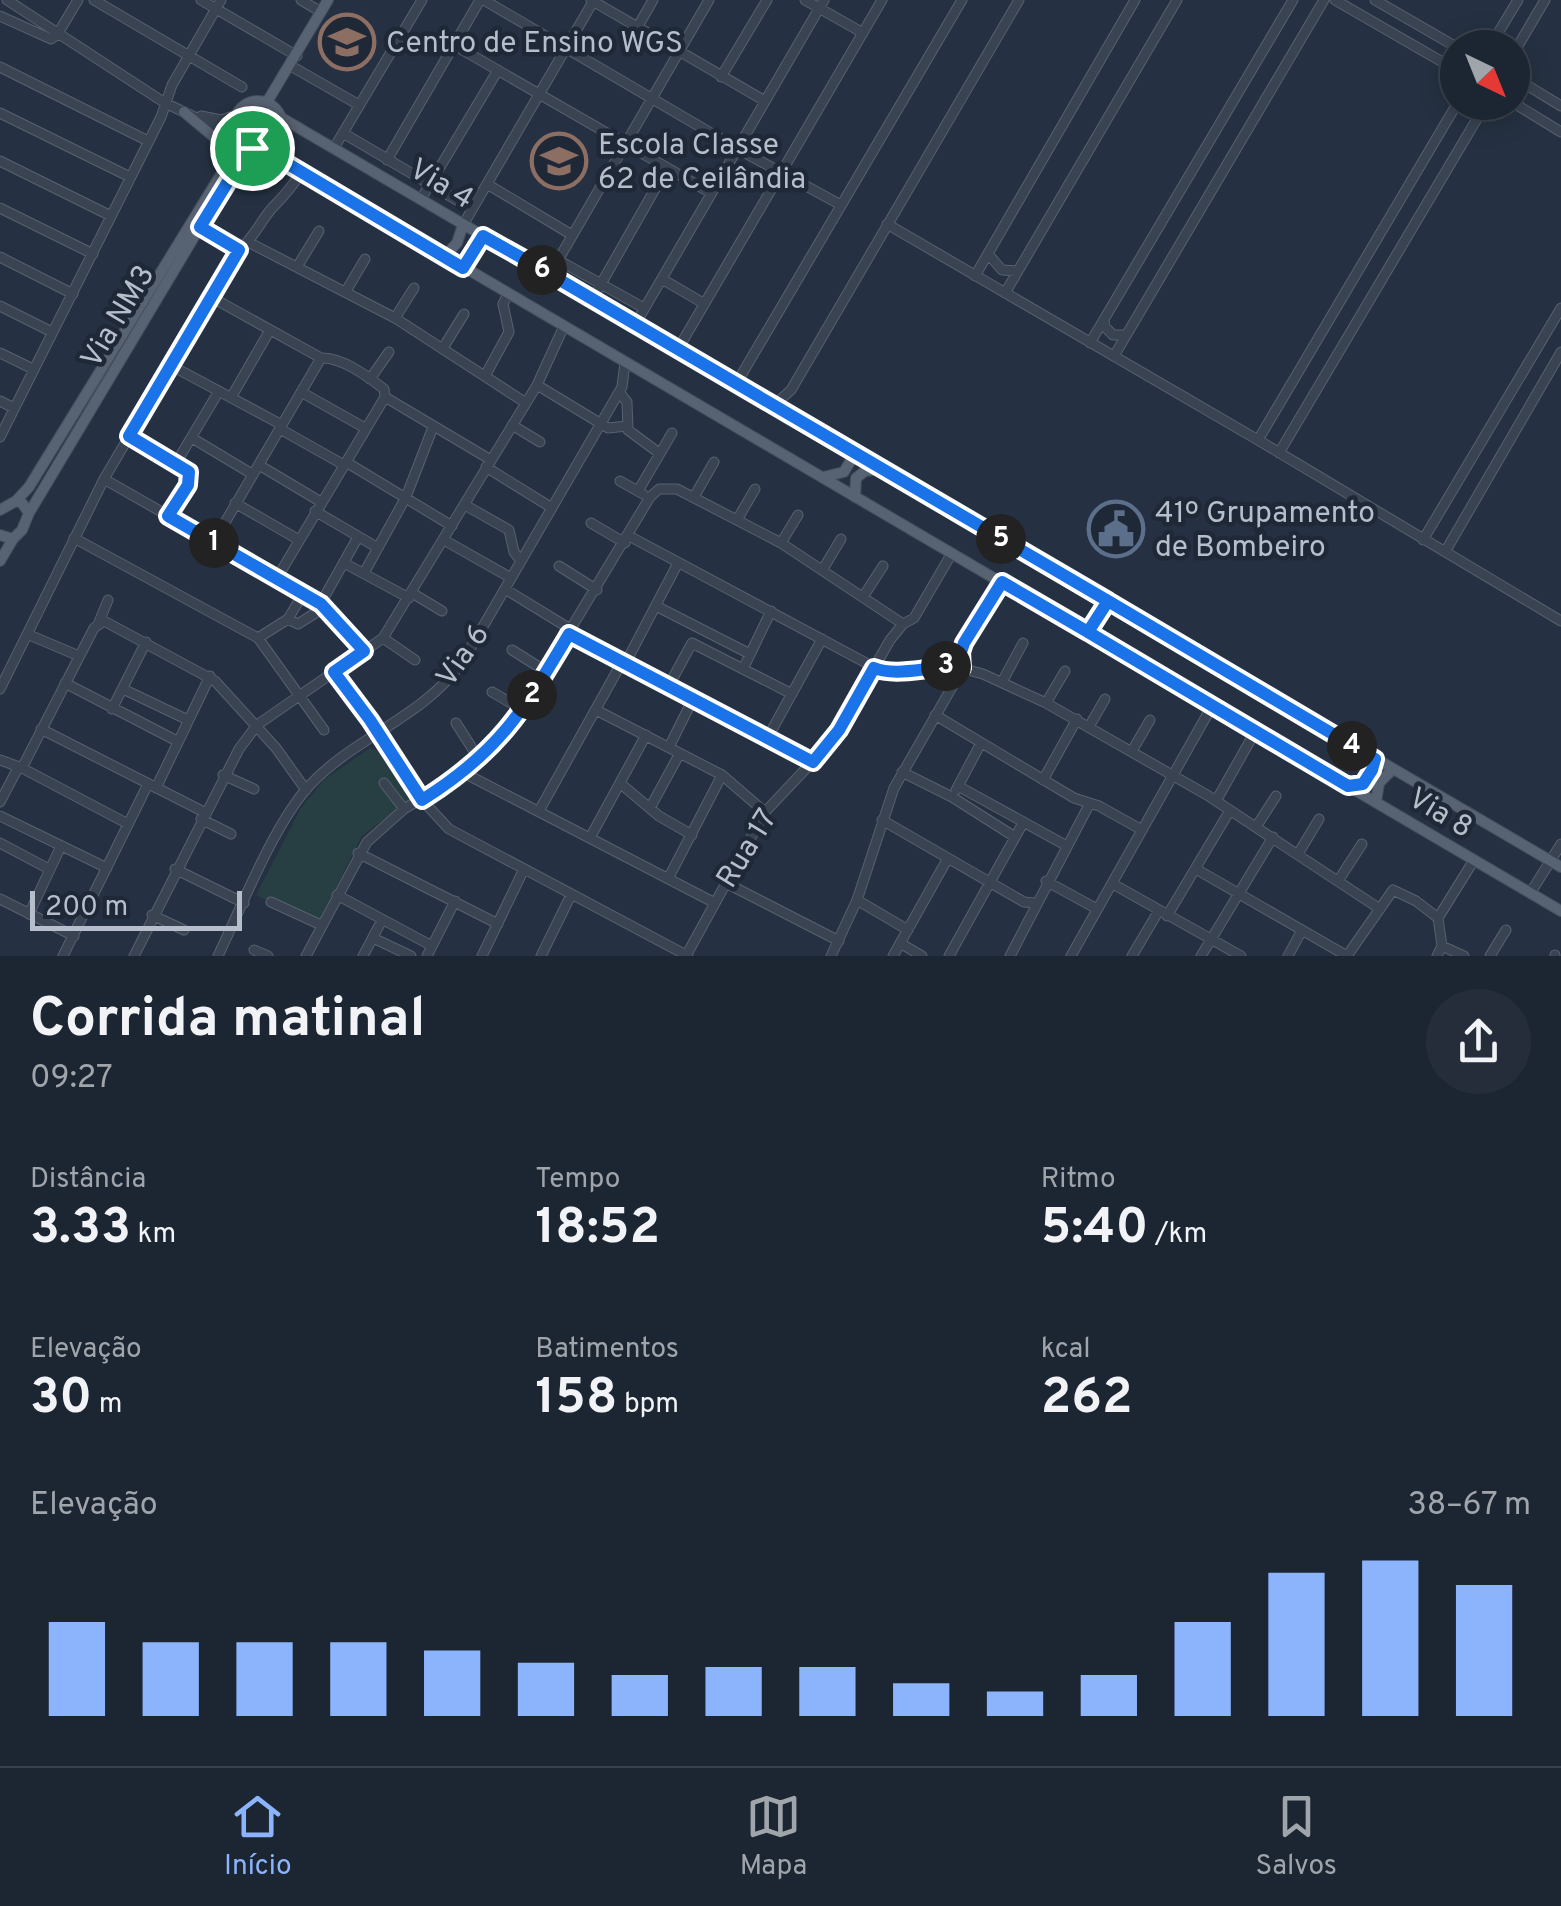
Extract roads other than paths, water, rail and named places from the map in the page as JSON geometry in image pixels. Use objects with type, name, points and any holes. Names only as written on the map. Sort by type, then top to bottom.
[{"type":"main road","points":[[274,109],[252,101],[236,115],[237,137],[257,148],[278,137],[274,109],[290,66],[328,0]]},
{"type":"main road","name":"Via 4","points":[[274,109],[421,200],[1556,864]]},
{"type":"main road","points":[[184,112],[232,153]]},
{"type":"main road","name":"Via NM3","points":[[6,503],[29,487],[232,153],[237,137]]},
{"type":"main road","name":"Via 8","points":[[257,148],[1561,910]]},
{"type":"main road","name":"Via NM3","points":[[13,539],[22,530],[28,513],[240,162],[257,148]]},
{"type":"main road","points":[[445,256],[460,238],[464,225]]},
{"type":"main road","points":[[463,268],[483,236]]},
{"type":"main road","points":[[822,477],[844,472],[851,460],[850,452]]},
{"type":"main road","points":[[855,497],[854,484],[860,474],[880,469]]},
{"type":"main road","points":[[6,503],[22,503],[28,513]]},
{"type":"main road","points":[[0,535],[13,539],[0,560]]},
{"type":"main road","points":[[1088,632],[1108,601]]},
{"type":"main road","points":[[1348,786],[1363,784],[1375,759]]},
{"type":"main road","points":[[1376,802],[1379,783],[1393,770]]},
{"type":"street","points":[[0,16],[47,39],[58,34],[78,0]]},
{"type":"street","points":[[94,0],[242,87]]},
{"type":"street","points":[[200,0],[218,4],[290,66],[359,105]]},
{"type":"street","points":[[301,0],[321,12]]},
{"type":"street","points":[[334,148],[422,0]]},
{"type":"street","points":[[386,160],[482,0],[841,205]]},
{"type":"street","points":[[464,225],[593,0],[765,101]]},
{"type":"street","points":[[637,28],[653,0]]},
{"type":"street","points":[[550,274],[709,0]]},
{"type":"street","points":[[721,77],[767,0]]},
{"type":"street","points":[[805,0],[822,4],[863,33]]},
{"type":"street","points":[[678,350],[882,0]]},
{"type":"street","points":[[736,384],[962,0]]},
{"type":"street","points":[[772,406],[791,390],[1019,0]]},
{"type":"street","points":[[975,276],[1135,0]]},
{"type":"street","points":[[1005,293],[1178,0]]},
{"type":"street","points":[[1090,343],[1292,0]]},
{"type":"street","points":[[1114,356],[1324,0]]},
{"type":"street","points":[[1335,0],[1440,61]]},
{"type":"street","points":[[1375,0],[1440,38]]},
{"type":"street","points":[[1500,30],[1518,0]]},
{"type":"street","points":[[1527,30],[1545,0]]},
{"type":"street","points":[[13,2],[164,103],[237,137]]},
{"type":"street","points":[[0,437],[164,103],[218,4]]},
{"type":"street","points":[[636,323],[822,4]]},
{"type":"street","points":[[454,45],[710,194]]},
{"type":"street","points":[[0,67],[148,141]]},
{"type":"street","points":[[421,200],[498,70]]},
{"type":"street","points":[[1530,87],[1561,106]]},
{"type":"street","points":[[184,112],[221,120],[236,115]]},
{"type":"street","points":[[1530,113],[1561,132]]},
{"type":"street","points":[[0,114],[130,177]]},
{"type":"street","points":[[1258,440],[1447,120]]},
{"type":"street","points":[[1279,453],[1476,120]]},
{"type":"street","points":[[343,134],[472,209]]},
{"type":"street","points":[[0,161],[111,216]]},
{"type":"street","points":[[594,298],[667,168]]},
{"type":"street","points":[[0,689],[104,479],[170,364],[239,250],[250,244],[272,208],[285,198],[301,173]]},
{"type":"street","points":[[487,184],[572,235]]},
{"type":"street","points":[[0,208],[93,254]]},
{"type":"street","points":[[887,224],[1561,621]]},
{"type":"street","points":[[200,227],[239,250]]},
{"type":"street","points":[[297,267],[319,230]]},
{"type":"street","points":[[250,244],[395,318],[526,403]]},
{"type":"street","points":[[988,254],[1002,270],[1018,271]]},
{"type":"street","points":[[0,257],[73,294]]},
{"type":"street","points":[[346,291],[365,259]]},
{"type":"street","points":[[558,260],[644,308]]},
{"type":"street","points":[[662,279],[703,304]]},
{"type":"street","points":[[395,318],[414,288]]},
{"type":"street","points":[[485,376],[509,332],[503,304],[508,294]]},
{"type":"street","points":[[211,296],[320,358],[333,358],[384,388],[385,397],[278,578]]},
{"type":"street","points":[[0,306],[52,332]]},
{"type":"street","points":[[1424,540],[1561,308]]},
{"type":"street","points":[[443,348],[462,318]]},
{"type":"street","points":[[1104,320],[1114,336],[1128,334]]},
{"type":"street","points":[[134,956],[224,775],[258,725],[383,638],[537,385],[564,326]]},
{"type":"street","points":[[232,396],[270,330]]},
{"type":"street","points":[[370,380],[389,352]]},
{"type":"street","points":[[1445,552],[1561,352]]},
{"type":"street","points":[[0,353],[33,370]]},
{"type":"street","points":[[213,543],[320,358]]},
{"type":"street","name":"Via 6","points":[[218,956],[284,824],[306,790],[326,771],[446,685],[621,389],[625,362]]},
{"type":"street","points":[[170,364],[232,396],[452,526]]},
{"type":"street","points":[[642,372],[621,389],[627,402],[627,426],[632,436],[659,453]]},
{"type":"street","points":[[537,385],[608,428],[627,426]]},
{"type":"street","points":[[788,414],[791,390]]},
{"type":"street","points":[[176,463],[219,391]]},
{"type":"street","points":[[301,392],[365,428]]},
{"type":"street","points":[[385,397],[552,508]]},
{"type":"street","points":[[0,401],[14,408]]},
{"type":"street","points":[[512,425],[540,442]]},
{"type":"street","points":[[364,573],[406,497],[432,426]]},
{"type":"street","points":[[638,491],[672,433]]},
{"type":"street","points":[[129,436],[189,472],[190,479],[168,516]]},
{"type":"street","points":[[192,438],[255,469],[378,548]]},
{"type":"street","points":[[694,498],[714,462]]},
{"type":"street","points":[[650,470],[664,488],[694,498],[780,543],[903,624]]},
{"type":"street","points":[[104,479],[323,605],[364,651]]},
{"type":"street","points":[[620,481],[650,497]]},
{"type":"street","points":[[306,956],[358,854],[376,832],[404,809],[464,772],[511,728],[650,497],[664,488]]},
{"type":"street","points":[[737,520],[755,489]]},
{"type":"street","points":[[236,503],[299,540]]},
{"type":"street","points":[[465,505],[508,530],[521,561]]},
{"type":"street","points":[[780,543],[798,514]]},
{"type":"street","points":[[591,524],[678,562],[874,668],[887,672],[942,666],[962,668],[1046,702],[1216,801],[1380,909]]},
{"type":"street","points":[[288,619],[298,624],[323,605],[358,537]]},
{"type":"street","points":[[74,538],[258,638],[324,730]]},
{"type":"street","points":[[444,540],[511,578]]},
{"type":"street","points":[[823,569],[841,540]]},
{"type":"street","name":"Rua 17","points":[[686,956],[764,812],[839,730],[874,668],[903,624],[914,618],[952,553]]},
{"type":"street","points":[[539,811],[678,562]]},
{"type":"street","points":[[344,563],[442,610]]},
{"type":"street","points":[[559,566],[597,590]]},
{"type":"street","points":[[862,597],[883,566]]},
{"type":"street","points":[[831,956],[857,900],[902,772],[962,668],[964,643],[1002,582]]},
{"type":"street","points":[[504,589],[624,663],[813,762]]},
{"type":"street","points":[[258,638],[288,619],[303,594]]},
{"type":"street","points":[[0,802],[108,600]]},
{"type":"street","points":[[656,606],[750,654]]},
{"type":"street","points":[[743,668],[771,611]]},
{"type":"street","points":[[99,622],[104,621],[210,676],[258,725],[306,790]]},
{"type":"street","points":[[668,686],[698,628]]},
{"type":"street","points":[[28,634],[79,656]]},
{"type":"street","points":[[383,638],[415,660]]},
{"type":"street","points":[[768,737],[822,640]]},
{"type":"street","points":[[112,709],[146,642]]},
{"type":"street","points":[[1002,682],[1023,642]]},
{"type":"street","points":[[692,643],[792,694]]},
{"type":"street","points":[[512,650],[547,672]]},
{"type":"street","points":[[1046,702],[1065,671]]},
{"type":"street","points":[[334,672],[422,800],[449,828],[686,956]]},
{"type":"street","points":[[62,956],[128,824],[210,676]]},
{"type":"street","points":[[65,683],[177,741]]},
{"type":"street","points":[[123,689],[188,720]]},
{"type":"street","points":[[492,692],[523,710]]},
{"type":"street","points":[[1090,725],[1105,698]]},
{"type":"street","points":[[669,747],[693,699]]},
{"type":"street","points":[[1071,956],[1212,706]]},
{"type":"street","points":[[596,710],[722,775],[764,812]]},
{"type":"street","points":[[935,715],[1043,780],[1142,830]]},
{"type":"street","points":[[1043,780],[1078,719]]},
{"type":"street","points":[[1132,751],[1150,720]]},
{"type":"street","points":[[456,723],[479,758]]},
{"type":"street","points":[[41,729],[152,786],[232,834]]},
{"type":"street","points":[[1216,801],[1255,732]]},
{"type":"street","points":[[591,836],[646,735]]},
{"type":"street","points":[[952,797],[980,743]]},
{"type":"street","points":[[650,808],[680,753]]},
{"type":"street","points":[[0,760],[128,824]]},
{"type":"street","points":[[464,772],[713,902]]},
{"type":"street","points":[[902,772],[952,797],[1015,837]]},
{"type":"street","points":[[224,775],[254,789]]},
{"type":"street","points":[[669,877],[722,775]]},
{"type":"street","points":[[384,783],[404,809]]},
{"type":"street","points":[[621,784],[692,835]]},
{"type":"street","points":[[958,786],[1066,846]]},
{"type":"street","points":[[1256,827],[1276,796]]},
{"type":"street","points":[[1010,956],[1089,805]]},
{"type":"street","points":[[1132,956],[1196,869],[1229,812]]},
{"type":"street","points":[[0,816],[108,868]]},
{"type":"street","points":[[1298,854],[1319,819]]},
{"type":"street","points":[[882,820],[1024,902],[1034,904]]},
{"type":"street","points":[[963,956],[951,953],[1023,823]]},
{"type":"street","points":[[1201,956],[1273,838]]},
{"type":"street","points":[[0,842],[50,869]]},
{"type":"street","points":[[1338,881],[1362,844]]},
{"type":"street","points":[[1531,892],[1556,864],[1561,844]]},
{"type":"street","points":[[29,914],[62,846]]},
{"type":"street","points":[[358,854],[498,924]]},
{"type":"street","points":[[893,956],[948,858]]},
{"type":"street","points":[[1464,956],[1439,951],[1438,918],[1474,860]]},
{"type":"street","points":[[482,956],[524,869]]},
{"type":"street","points":[[1196,869],[1347,956],[1393,890],[1438,918]]},
{"type":"street","points":[[176,870],[244,902]]},
{"type":"street","points":[[1046,881],[1097,910]]},
{"type":"street","points":[[724,882],[838,941]]},
{"type":"street","points":[[1112,884],[1241,956]]},
{"type":"street","points":[[541,956],[571,895]]},
{"type":"street","points":[[336,896],[430,951],[455,901]]},
{"type":"street","points":[[0,899],[74,936]]},
{"type":"street","points":[[857,900],[908,930]]},
{"type":"street","points":[[271,902],[320,926]]},
{"type":"street","points":[[152,915],[184,930]]},
{"type":"street","points":[[363,956],[382,920]]},
{"type":"street","points":[[1288,956],[1302,930]]},
{"type":"street","points":[[1490,956],[1506,930]]},
{"type":"street","points":[[373,938],[411,956]]},
{"type":"street","points":[[900,943],[922,956]]},
{"type":"street","points":[[254,950],[268,956]]},
{"type":"place","name":"Centro de Ensino WGS","points":[[347,42]]},
{"type":"place","name":"Escola Classe 62 de Ceilândia","points":[[559,161]]},
{"type":"place","name":"41º Grupamento de Bombeiro","points":[[1116,529]]}]
